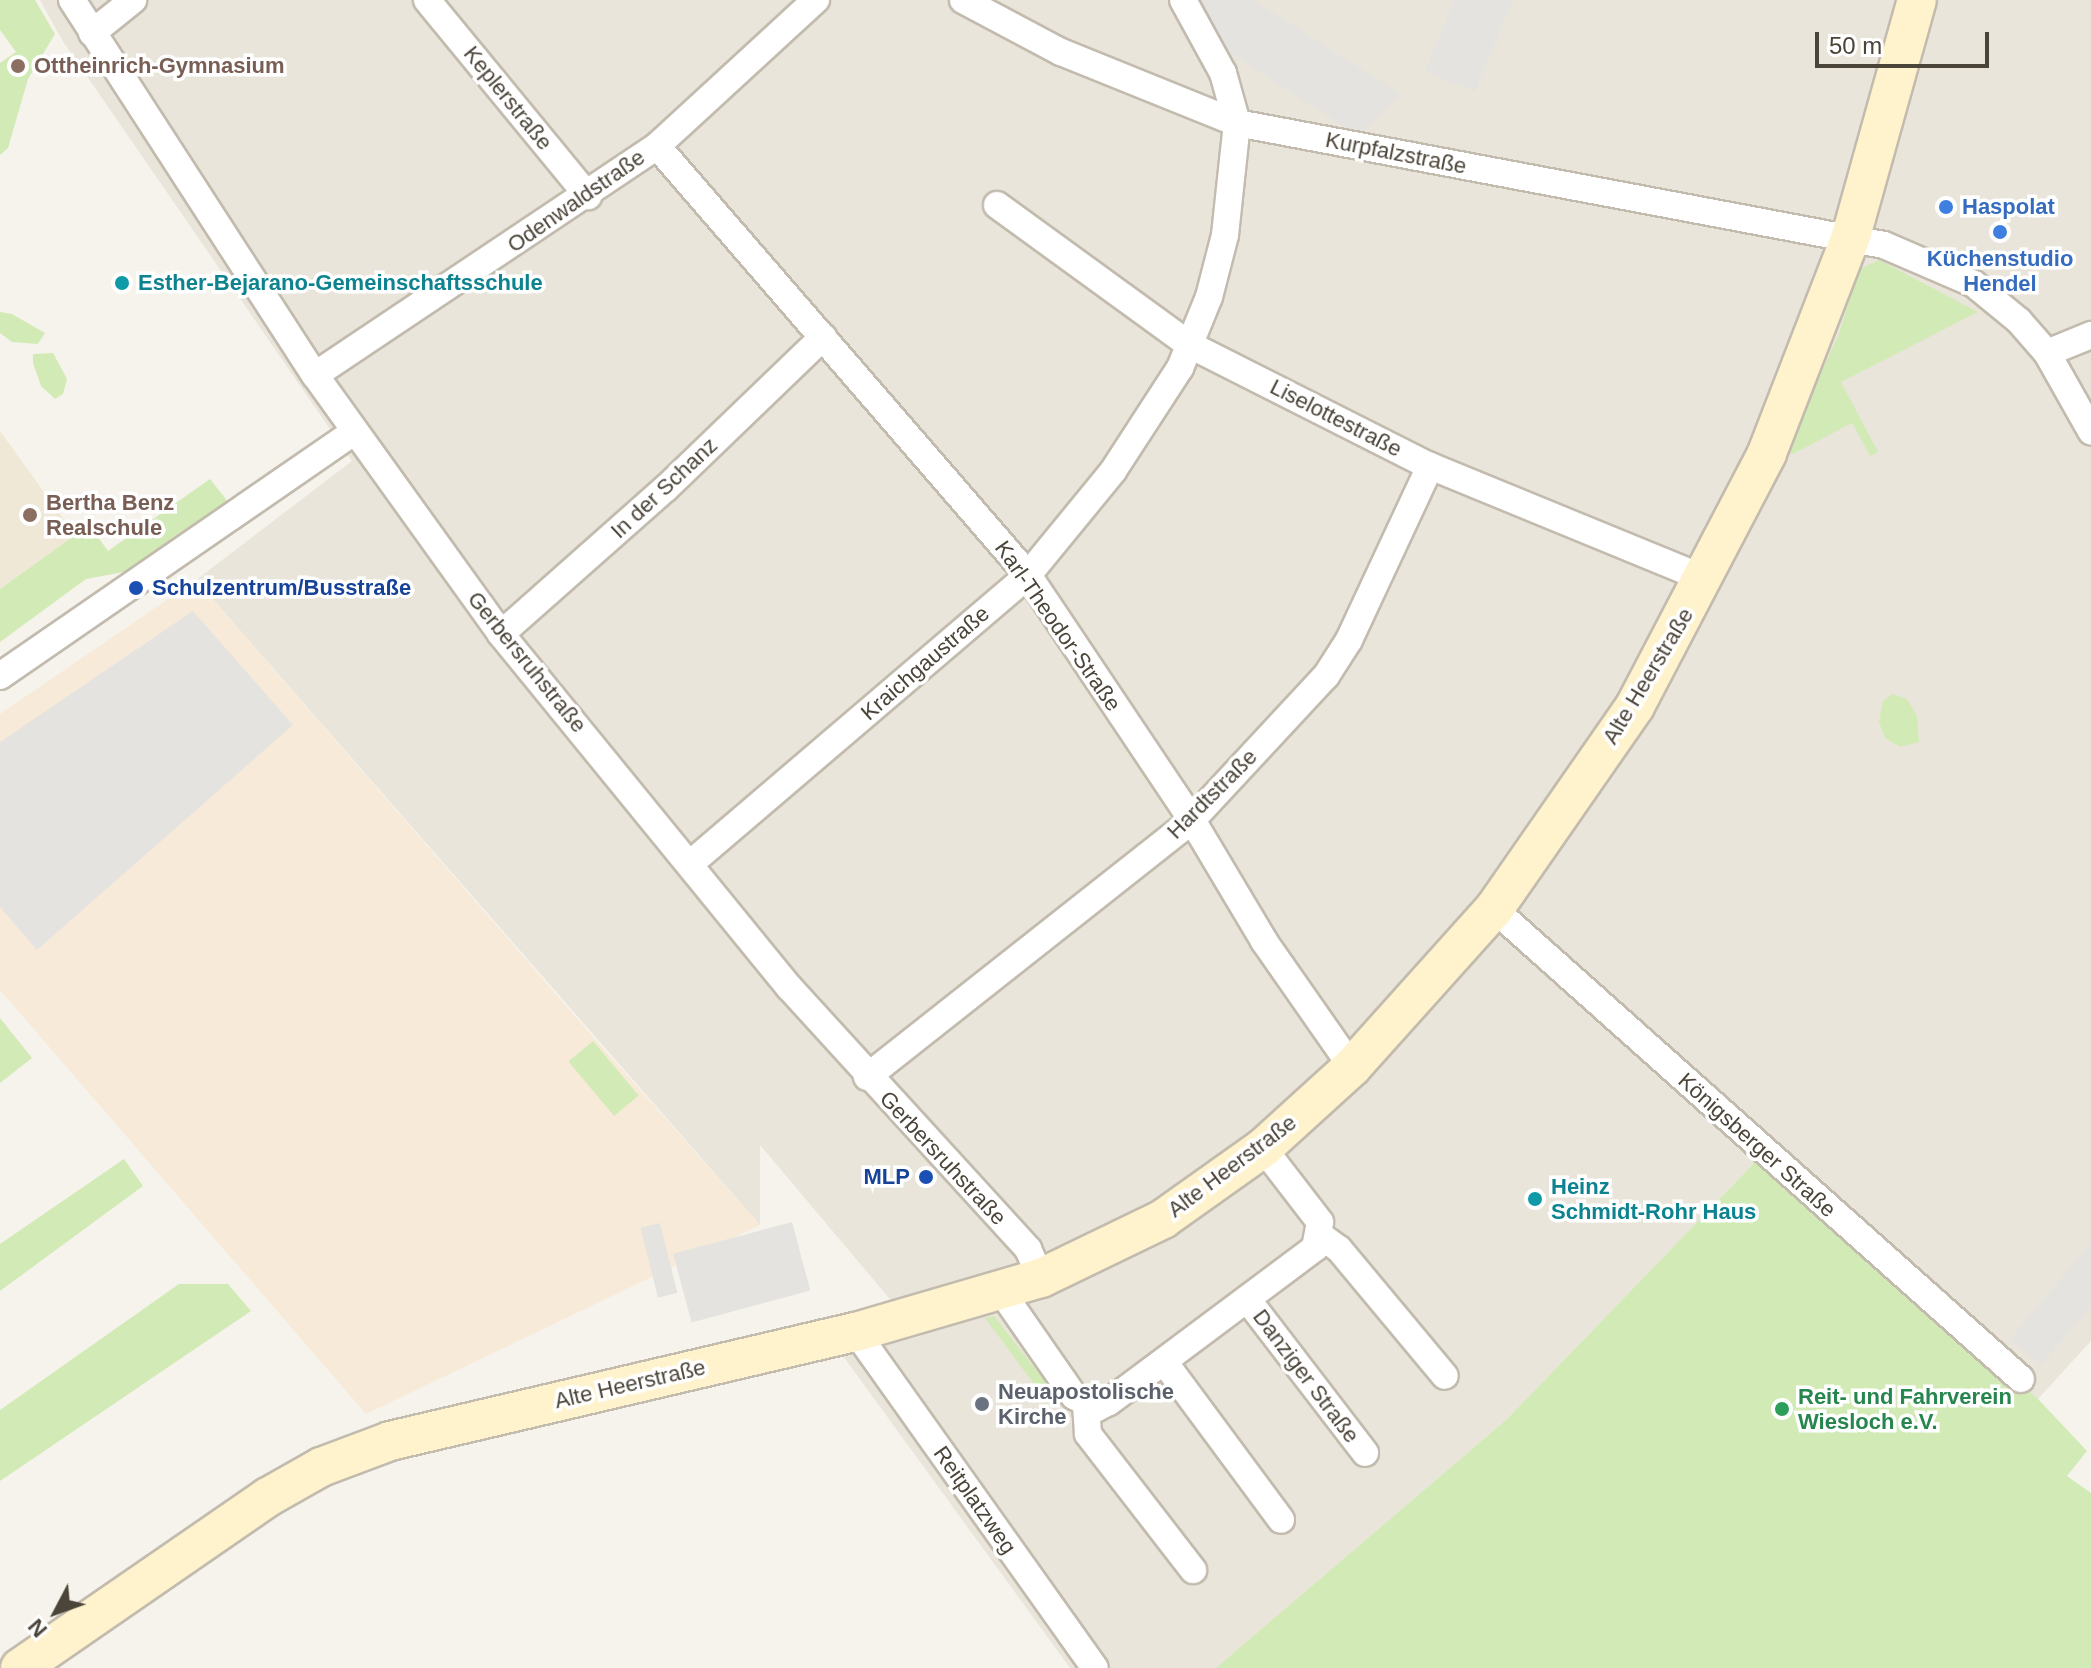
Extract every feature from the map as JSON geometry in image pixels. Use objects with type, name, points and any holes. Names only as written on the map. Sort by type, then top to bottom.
[{"type":"street","name":"Gerbersruhstraße","points":[[72,0],[315,375],[501,634],[867,1077],[1028,1249],[1041,1278]]},
{"type":"street","points":[[92,33],[133,0]]},
{"type":"street","name":"Keplerstraße","points":[[427,0],[588,196]]},
{"type":"street","name":"Odenwaldstraße","points":[[315,375],[588,196],[657,146],[816,0]]},
{"type":"street","name":"Kurpfalzstraße","points":[[963,0],[1061,52],[1237,123],[1851,236],[1884,245],[1974,284],[2047,353],[2091,431]]},
{"type":"street","points":[[1183,0],[1223,73],[1237,123]]},
{"type":"street","name":"Alte Heerstraße","points":[[20,1668],[268,1497],[321,1467],[405,1438],[856,1332],[1041,1278],[1163,1219],[1263,1148],[1352,1067],[1494,909],[1635,706],[1705,579],[1767,453],[1851,236],[1917,0]]},
{"type":"street","name":"Kraichgaustraße","points":[[690,864],[1028,575],[1113,471],[1180,368],[1209,297],[1225,235],[1237,123]]},
{"type":"street","name":"Karl-Theodor-Straße","points":[[657,146],[1028,575],[1192,820],[1264,941],[1352,1067]]},
{"type":"street","name":"Liselottestraße","points":[[997,205],[1188,344],[1430,466],[1705,579]]},
{"type":"street","points":[[2047,353],[2091,335]]},
{"type":"street","name":"In der Schanz","points":[[501,634],[666,488],[823,337]]},
{"type":"street","points":[[0,676],[354,432]]},
{"type":"street","name":"Hardtstraße","points":[[867,1077],[1192,820],[1326,676],[1349,640],[1430,466]]},
{"type":"street","name":"Königsberger Straße","points":[[1494,909],[2021,1379]]},
{"type":"street","points":[[1263,1148],[1320,1222],[1321,1236],[1339,1249],[1445,1376]]},
{"type":"street","name":"Danziger Straße","points":[[1086,1405],[1097,1408],[1109,1402],[1165,1363],[1315,1248],[1321,1236]]},
{"type":"street","points":[[1001,1291],[1086,1405],[1088,1434],[1193,1570]]},
{"type":"street","name":"Danziger Straße","points":[[1247,1299],[1365,1453]]},
{"type":"street","name":"Reitplatzweg","points":[[856,1332],[1095,1668]]},
{"type":"street","points":[[1165,1363],[1281,1520]]},
{"type":"shaded area","points":[[40,0],[2091,0],[2091,1341],[2038,1399],[1760,1157],[1507,1419],[1216,1668],[1070,1668],[843,1356],[921,1336],[760,1145],[760,1225],[196,580],[352,461],[62,40]]},
{"type":"shaded area","points":[[1202,0],[1253,0],[1401,94],[1359,136],[1227,51],[1197,6]]},
{"type":"shaded area","points":[[1454,0],[1513,0],[1475,92],[1425,71]]},
{"type":"shaded area","name":"Bertha Benz Realschule","points":[[0,431],[75,535],[0,589]]},
{"type":"shaded area","points":[[196,580],[760,1225],[366,1414],[0,990],[0,714]]},
{"type":"shaded area","points":[[193,611],[293,725],[37,950],[0,907],[0,742]]},
{"type":"shaded area","points":[[792,1222],[810,1291],[692,1322],[673,1254]]},
{"type":"shaded area","points":[[660,1223],[677,1293],[658,1298],[641,1228]]},
{"type":"shaded area","points":[[2091,1243],[2091,1306],[2041,1365],[2010,1339]]},
{"type":"green space","name":"Ottheinrich-Gymnasium","points":[[0,0],[35,0],[55,34],[28,79],[8,148],[0,155],[0,63],[16,52],[0,30]]},
{"type":"green space","points":[[1879,260],[1978,312],[1841,382],[1878,452],[1870,456],[1852,423],[1793,454],[1785,451],[1839,334],[1858,270]]},
{"type":"green space","points":[[0,312],[12,314],[45,333],[38,344],[12,342],[0,333]]},
{"type":"green space","points":[[53,353],[67,379],[63,394],[55,399],[41,386],[33,363],[33,354]]},
{"type":"green space","points":[[210,479],[229,503],[134,570],[86,579],[0,642],[0,589],[89,525],[108,551]]},
{"type":"green space","points":[[1892,694],[1907,699],[1917,716],[1919,742],[1900,747],[1885,738],[1879,722],[1883,701]]},
{"type":"green space","points":[[0,1018],[32,1058],[0,1083]]},
{"type":"green space","points":[[593,1041],[639,1095],[614,1116],[568,1062]]},
{"type":"green space","name":"Reit- und Fahrverein Wiesloch e.V.","points":[[1760,1157],[2038,1399],[2087,1451],[2067,1476],[2091,1493],[2091,1668],[1216,1668],[1507,1419]]},
{"type":"green space","points":[[124,1159],[143,1186],[0,1291],[0,1244]]},
{"type":"green space","points":[[179,1284],[228,1284],[251,1311],[0,1481],[0,1410]]},
{"type":"green space","points":[[994,1316],[1055,1394],[1046,1400],[985,1318]]},
{"type":"place","name":"Ottheinrich-Gymnasium","points":[[18,66]]},
{"type":"place","name":"Haspolat","points":[[1946,207]]},
{"type":"place","name":"Küchenstudio Hendel","points":[[2000,232]]},
{"type":"place","name":"Esther-Bejarano-Gemeinschaftsschule","points":[[122,283]]},
{"type":"place","name":"Bertha Benz Realschule","points":[[30,515]]},
{"type":"place","name":"Schulzentrum/Busstraße","points":[[136,588]]},
{"type":"place","name":"MLP","points":[[926,1177]]},
{"type":"place","name":"Heinz Schmidt-Rohr Haus","points":[[1535,1199]]},
{"type":"place","name":"Neuapostolische Kirche","points":[[982,1404]]},
{"type":"place","name":"Reit- und Fahrverein Wiesloch e.V.","points":[[1782,1409]]}]
